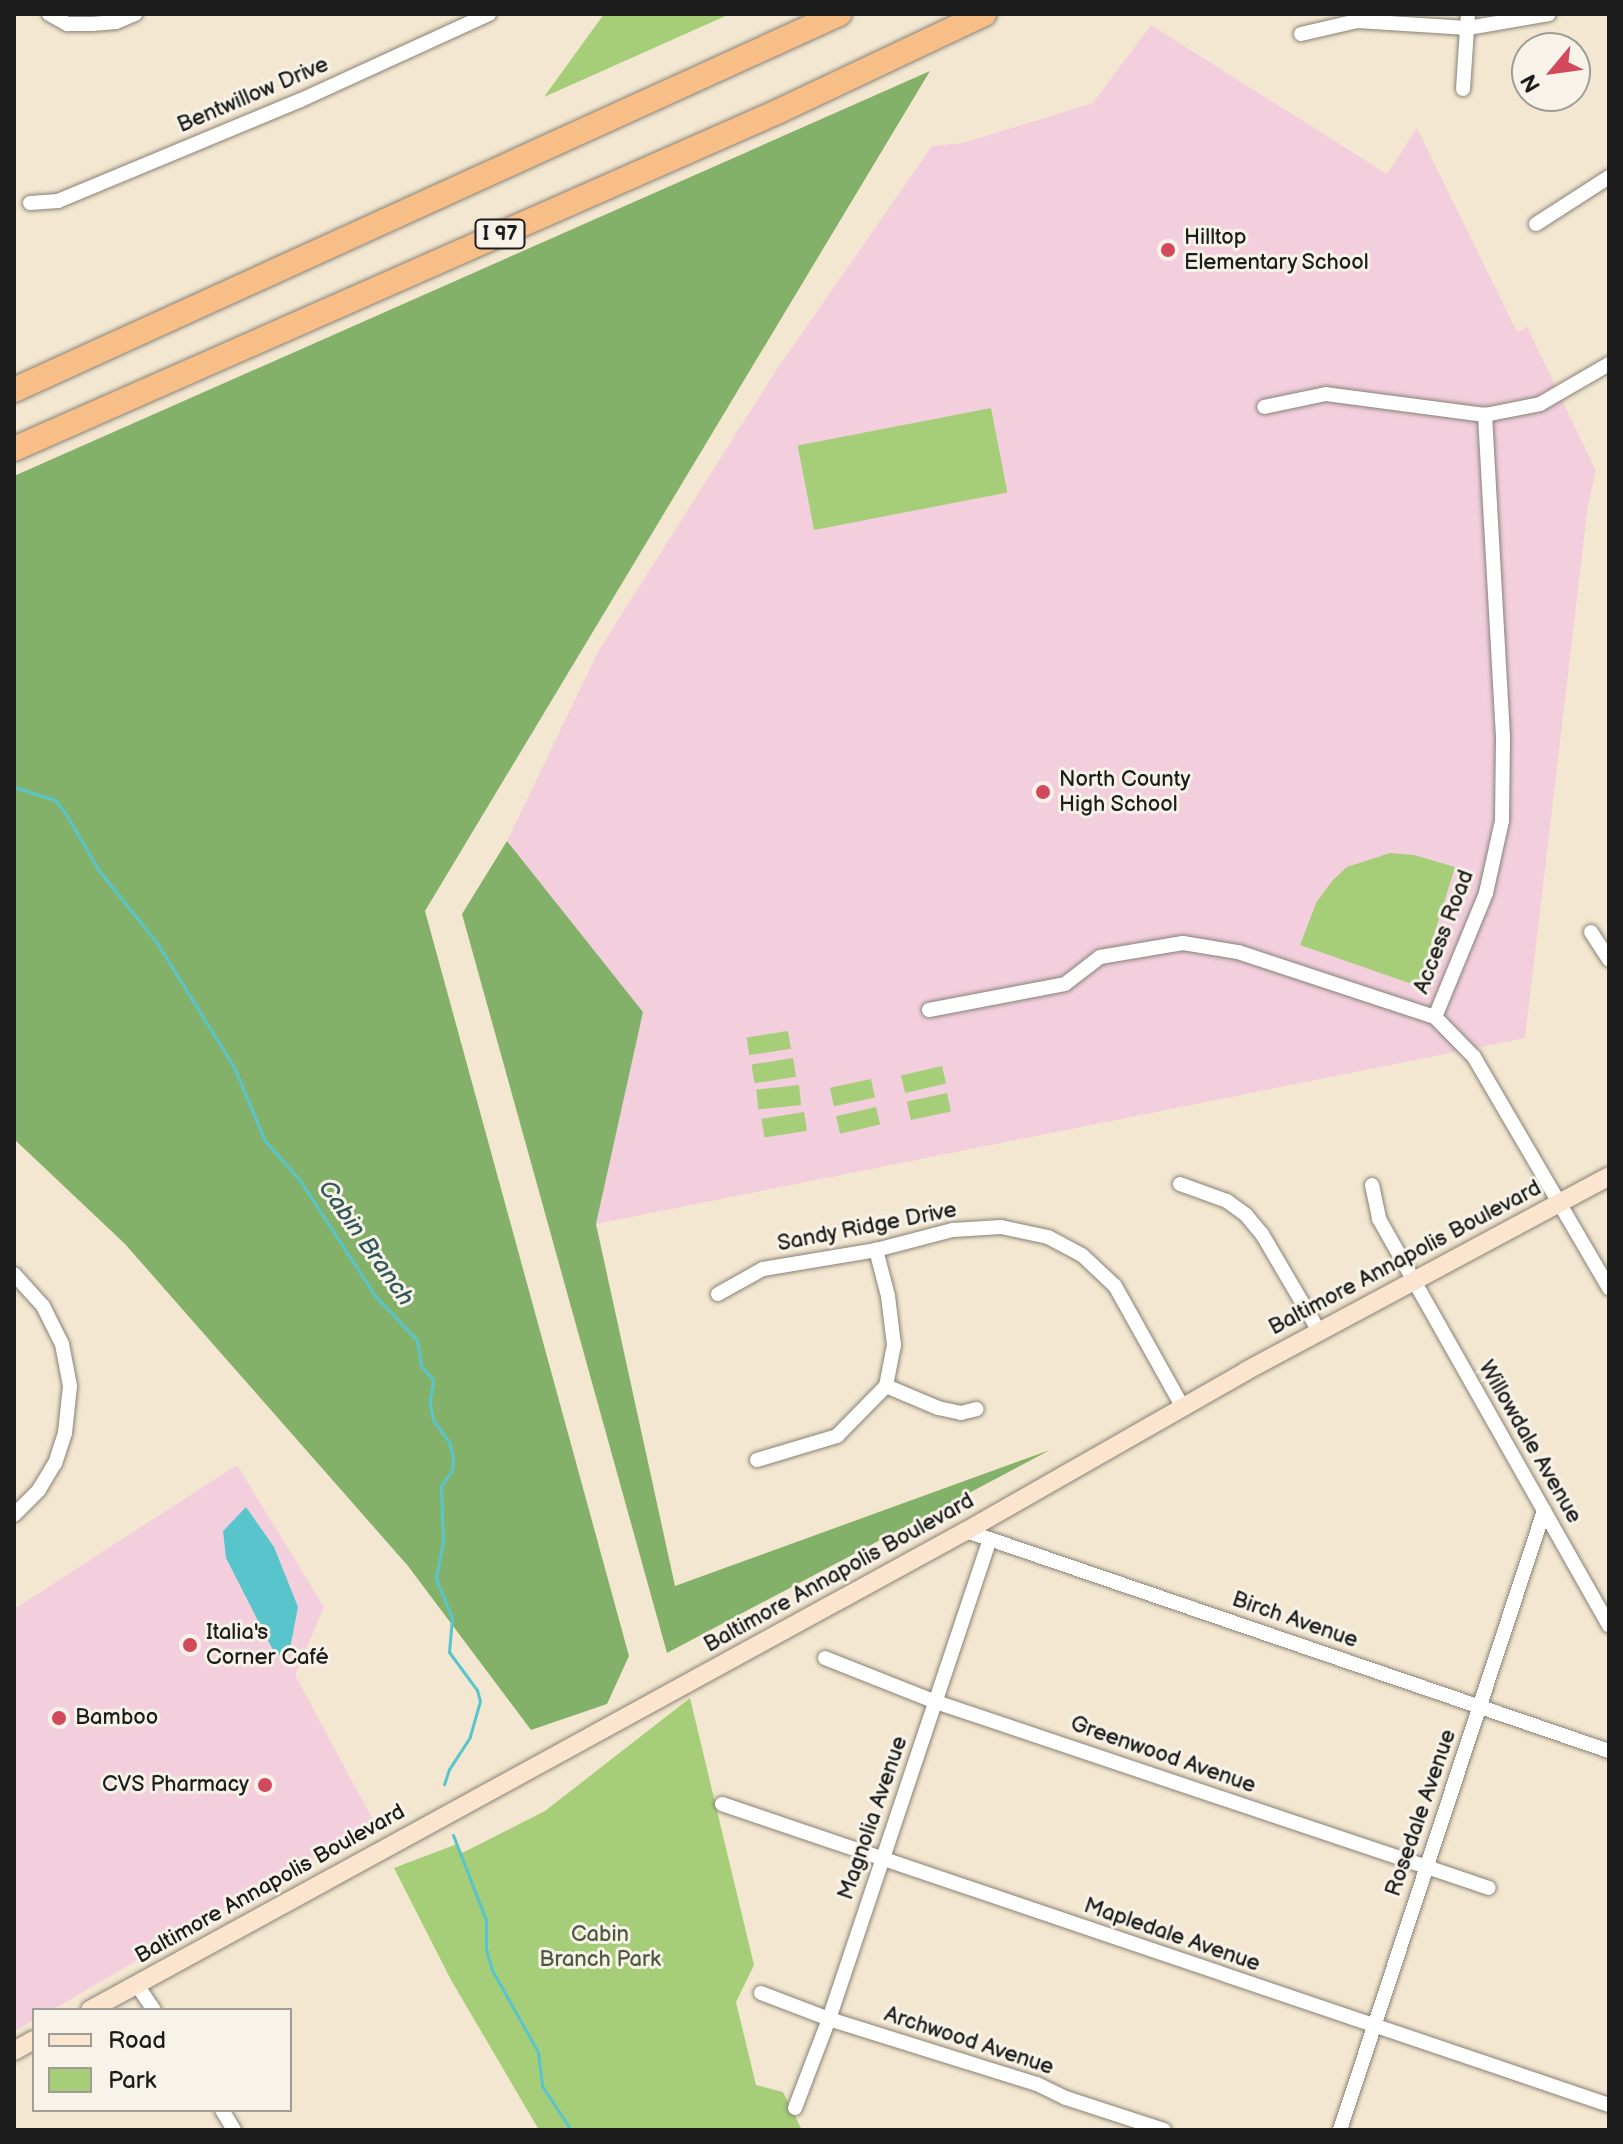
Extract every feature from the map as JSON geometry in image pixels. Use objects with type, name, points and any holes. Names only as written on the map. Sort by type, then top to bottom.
[{"type":"highway","points":[[14,390],[839,14]]},
{"type":"highway","name":"I 97","points":[[14,449],[777,112],[984,14]]},
{"type":"highway","points":[[14,377],[307,254]]},
{"type":"main road","name":"Baltimore Annapolis Boulevard","points":[[94,2008],[966,1531],[1182,1406],[1609,1176]]},
{"type":"main road","points":[[14,2051],[32,2041]]},
{"type":"street","points":[[49,14],[67,24],[92,24],[116,22],[135,14]]},
{"type":"street","name":"Bentwillow Drive","points":[[30,203],[58,201],[301,100],[468,19],[489,14]]},
{"type":"street","points":[[1301,34],[1357,21],[1468,21],[1549,14]]},
{"type":"street","points":[[1463,89],[1468,21]]},
{"type":"street","points":[[1536,224],[1609,177]]},
{"type":"street","points":[[1264,407],[1326,394],[1485,415],[1540,404],[1609,364]]},
{"type":"street","name":"Access Road","points":[[929,1010],[1065,984],[1100,957],[1183,943],[1238,952],[1435,1017],[1486,893],[1502,821],[1503,722],[1485,415]]},
{"type":"street","points":[[1591,932],[1609,960]]},
{"type":"street","points":[[1435,1017],[1474,1057],[1609,1288]]},
{"type":"street","points":[[1180,1184],[1227,1201],[1246,1215],[1262,1234],[1319,1331]]},
{"type":"street","name":"Willowdale Avenue","points":[[1372,1185],[1379,1219],[1609,1626]]},
{"type":"street","name":"Sandy Ridge Drive","points":[[718,1294],[763,1269],[876,1250],[953,1230],[1001,1227],[1048,1237],[1082,1255],[1115,1286],[1182,1406]]},
{"type":"street","points":[[757,1460],[837,1436],[886,1386],[894,1345],[888,1296],[876,1250]]},
{"type":"street","points":[[14,1274],[43,1306],[62,1344],[70,1386],[65,1433],[55,1463],[39,1490],[14,1515]]},
{"type":"street","points":[[886,1386],[938,1408],[961,1413],[977,1409]]},
{"type":"street","name":"Rosedale Avenue","points":[[1340,2130],[1544,1511]]},
{"type":"street","name":"Birch Avenue","points":[[966,1531],[1609,1751]]},
{"type":"street","name":"Magnolia Avenue","points":[[795,2108],[829,2019],[990,1539]]},
{"type":"street","name":"Greenwood Avenue","points":[[825,1658],[936,1702],[1489,1888]]},
{"type":"street","name":"Mapledale Avenue","points":[[722,1804],[882,1861],[1609,2105]]},
{"type":"street","points":[[137,1985],[153,2008]]},
{"type":"street","name":"Archwood Avenue","points":[[761,1993],[829,2019],[1037,2084],[1066,2098],[1164,2130]]},
{"type":"street","points":[[223,2112],[234,2130]]},
{"type":"shaded area","name":"North County High School","points":[[1151,25],[1387,174],[1417,128],[1517,332],[1527,327],[1596,471],[1588,505],[1525,1038],[596,1224],[643,1012],[507,841],[599,650],[777,369],[932,146],[963,143],[1093,103]]},
{"type":"shaded area","points":[[237,1465],[324,1607],[295,1675],[374,1822],[55,2008],[32,2008],[32,2021],[14,2032],[14,1609]]},
{"type":"green space","points":[[604,14],[730,14],[544,97]]},
{"type":"green space","points":[[930,71],[425,911],[629,1656],[607,1704],[531,1730],[408,1566],[125,1244],[14,1139],[14,476]]},
{"type":"green space","points":[[991,408],[1007,492],[814,530],[798,446]]},
{"type":"green space","points":[[507,841],[643,1012],[596,1224],[675,1586],[1050,1450],[667,1653],[462,914]]},
{"type":"green space","points":[[1390,853],[1414,855],[1455,867],[1420,980],[1409,983],[1300,945],[1317,901],[1333,880],[1347,867]]},
{"type":"green space","points":[[788,1031],[791,1049],[749,1055],[747,1038]]},
{"type":"green space","points":[[793,1058],[796,1077],[754,1083],[752,1065]]},
{"type":"green space","points":[[942,1066],[946,1084],[905,1093],[901,1075]]},
{"type":"green space","points":[[871,1079],[875,1098],[834,1106],[830,1088]]},
{"type":"green space","points":[[799,1085],[801,1105],[758,1109],[756,1089]]},
{"type":"green space","points":[[947,1093],[951,1112],[911,1120],[907,1102]]},
{"type":"green space","points":[[876,1107],[880,1125],[840,1134],[836,1116]]},
{"type":"green space","points":[[804,1112],[807,1131],[765,1137],[762,1119]]},
{"type":"green space","name":"Cabin Branch Park","points":[[690,1698],[754,1965],[736,2002],[756,2085],[783,2092],[802,2130],[539,2130],[451,1980],[394,1868],[457,1844],[462,1853],[545,1811]]},
{"type":"water","points":[[246,1507],[274,1547],[298,1607],[289,1653],[276,1656],[226,1558],[223,1531]]},
{"type":"waterway","name":"Cabin Branch","points":[[14,787],[55,800],[64,811],[100,872],[157,943],[234,1067],[265,1141],[299,1179],[376,1297],[417,1340],[421,1366],[433,1380],[430,1402],[433,1420],[449,1442],[453,1458],[452,1470],[441,1486],[443,1542],[436,1579],[452,1618],[449,1652],[477,1690],[480,1701],[470,1737],[449,1769],[444,1784]]},
{"type":"waterway","name":"Cabin Branch","points":[[453,1835],[486,1920],[486,1949],[492,1970],[538,2052],[542,2086],[571,2130]]},
{"type":"place","name":"Hilltop Elementary School","points":[[1168,250]]},
{"type":"place","name":"North County High School","points":[[1043,792]]},
{"type":"place","name":"Italia's Corner Café","points":[[190,1645]]},
{"type":"place","name":"Bamboo","points":[[59,1718]]},
{"type":"place","name":"CVS Pharmacy","points":[[265,1785]]}]
